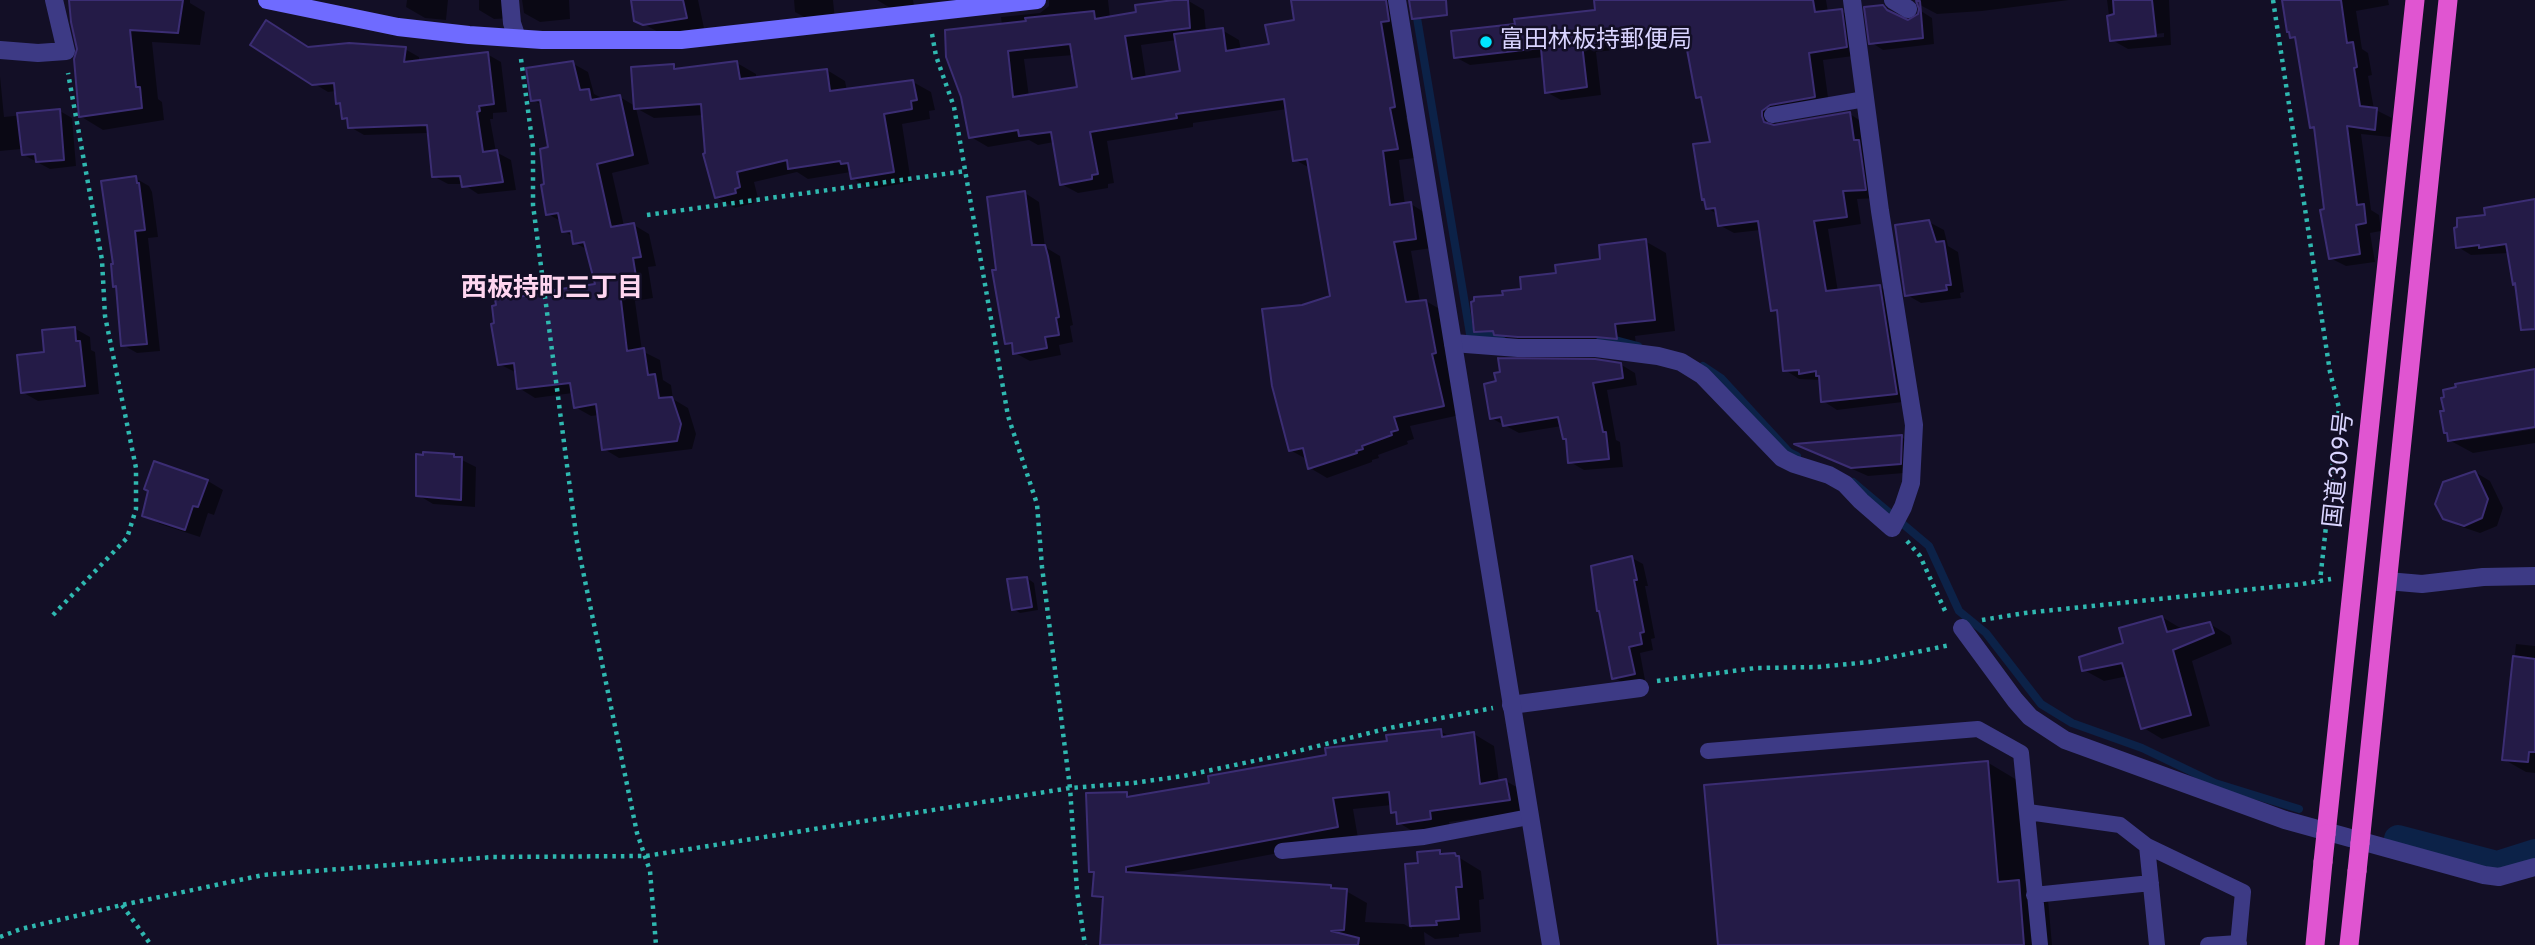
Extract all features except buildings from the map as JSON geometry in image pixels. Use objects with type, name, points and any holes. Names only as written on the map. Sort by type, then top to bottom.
[{"type":"highway","name":"国道309号","points":[[2315,945],[2415,0]]},
{"type":"highway","points":[[2349,945],[2448,0]]},
{"type":"main road","points":[[267,0],[398,27],[542,40],[681,40],[1037,0]]},
{"type":"street","points":[[0,50],[38,53],[66,51],[54,0]]},
{"type":"street","points":[[510,0],[512,23],[517,38]]},
{"type":"street","points":[[1397,0],[1551,945]]},
{"type":"street","points":[[1453,343],[1518,348],[1596,348],[1658,356],[1681,362],[1702,375],[1782,457],[1845,484],[1892,528],[1911,483],[1914,425],[1852,0]]},
{"type":"street","points":[[2387,581],[2422,584],[2483,577],[2535,576]]},
{"type":"street","points":[[1962,628],[2014,700],[2030,717],[2064,740],[2285,820],[2360,842],[2484,875],[2499,877],[2535,867]]},
{"type":"street","points":[[1511,705],[1640,688]]},
{"type":"lane","points":[[1773,115],[1865,99]]},
{"type":"lane","points":[[1708,751],[1978,729],[2021,753],[2040,945]]},
{"type":"lane","points":[[2028,812],[2120,825],[2147,846],[2243,892],[2239,944],[2208,945]]},
{"type":"lane","points":[[1282,851],[1424,837],[1530,817]]},
{"type":"lane","points":[[2147,846],[2157,945]]},
{"type":"lane","points":[[2034,895],[2151,883]]},
{"type":"path","points":[[1640,688],[1659,680],[1756,668],[1818,667],[1869,662],[1950,645],[1956,631],[1976,621],[2025,613],[2320,581],[2339,408],[2330,372],[2273,0]]},
{"type":"path","points":[[928,13],[936,56],[954,107],[1008,416],[1037,504],[1042,567],[1070,788],[1077,891],[1085,945]]},
{"type":"path","points":[[517,38],[533,147],[533,205],[577,542],[637,833],[650,871],[656,945]]},
{"type":"path","points":[[53,615],[127,538],[136,509],[136,468],[106,316],[102,260],[68,80],[66,51]]},
{"type":"path","points":[[648,215],[966,170]]},
{"type":"path","points":[[1892,528],[1920,556],[1946,613],[1962,628]]},
{"type":"path","points":[[0,937],[21,929],[122,905],[263,875],[493,857],[646,856],[1070,788],[1183,776],[1389,728],[1511,705]]},
{"type":"path","points":[[122,905],[151,945]]},
{"type":"waterway","points":[[1414,0],[1470,334],[1503,334]]},
{"type":"waterway","points":[[1600,336],[1638,346]]},
{"type":"waterway","points":[[1703,366],[1721,378],[1789,452],[1797,456]]},
{"type":"waterway","points":[[1853,482],[1929,546],[1959,611],[1986,633],[2041,704],[2072,723],[2142,748],[2215,783],[2299,809]]},
{"type":"waterway","points":[[2398,839],[2497,865],[2535,853]]},
{"type":"place","name":"富田林板持郵便局","points":[[1486,42]]},
{"type":"district","name":"西板持町三丁目","points":[[552,291]]}]
